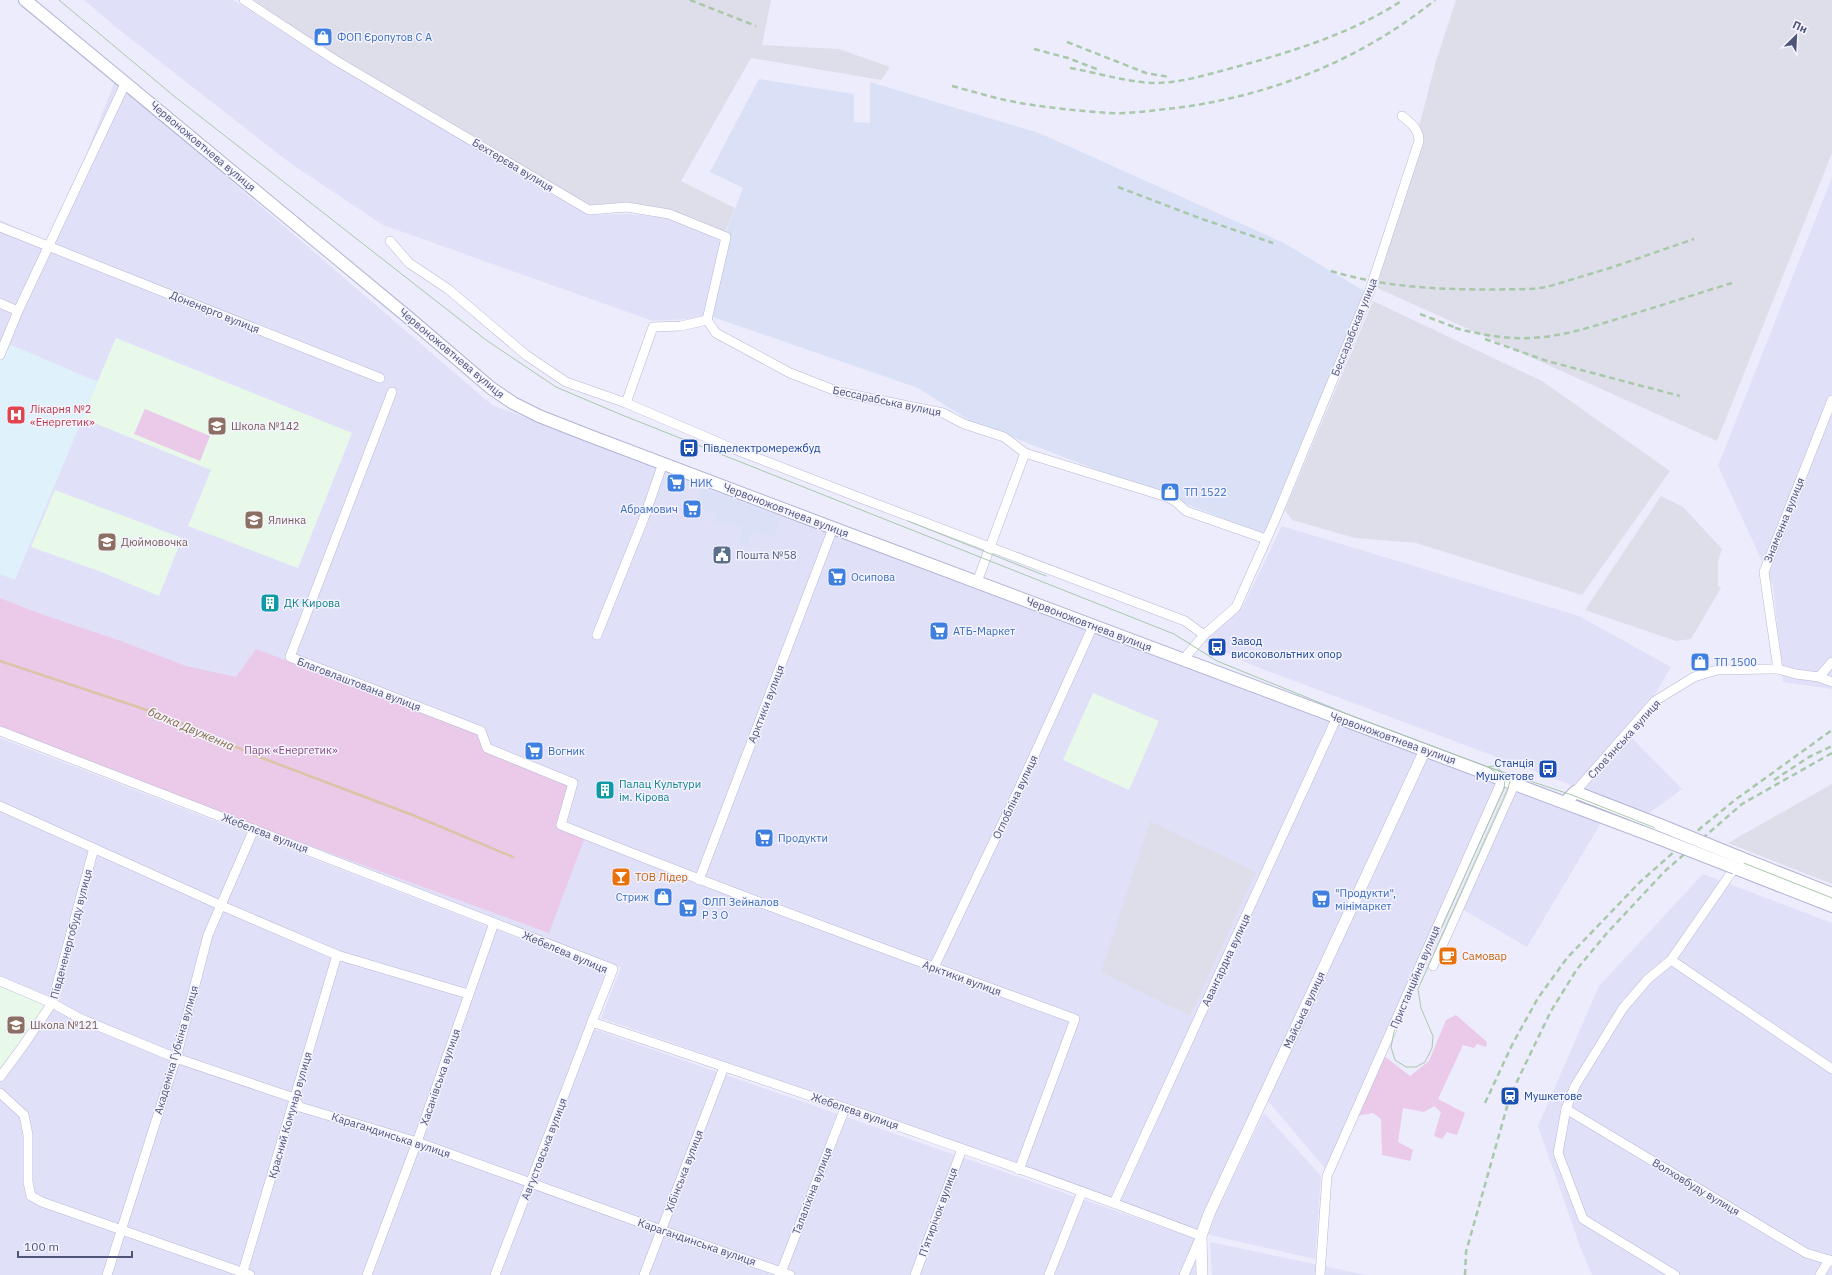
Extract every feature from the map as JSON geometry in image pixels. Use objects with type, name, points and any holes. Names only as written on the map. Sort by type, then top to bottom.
[{"type":"main road","name":"Червоножовтнева вулиця","points":[[25,0],[126,82],[491,388],[514,403],[539,416],[1425,750],[1566,802],[1656,831]]},
{"type":"main road","points":[[1566,802],[1575,792],[1656,831],[1738,863],[1832,894]]},
{"type":"main road","points":[[1738,863],[1832,906]]},
{"type":"street","name":"Бехтерєва вулиця","points":[[244,0],[335,60],[588,210],[627,207],[669,214],[726,237],[707,320]]},
{"type":"street","points":[[0,355],[18,311],[126,82]]},
{"type":"street","name":"Бессарабская улица","points":[[1183,660],[1204,635],[1236,607],[1370,290],[1419,141],[1419,134],[1415,127],[1402,116]]},
{"type":"street","name":"Доненерго вулиця","points":[[0,227],[380,378]]},
{"type":"street","points":[[390,241],[409,263],[448,289],[526,355],[566,382],[626,403],[734,449],[1185,621],[1204,635]]},
{"type":"street","points":[[0,303],[18,311]]},
{"type":"street","points":[[626,403],[654,327],[681,326],[707,320]]},
{"type":"street","name":"Бессарабська вулиця","points":[[707,320],[716,333],[790,373],[838,392],[944,413],[964,424],[1004,437],[1025,453]]},
{"type":"street","name":"Благовлаштована вулиця","points":[[392,392],[290,657],[481,731],[487,748],[573,783],[561,826]]},
{"type":"street","name":"Знаменна вулиця","points":[[1778,669],[1764,572],[1832,400]]},
{"type":"street","points":[[977,582],[1025,453],[1167,497],[1175,501],[1186,511],[1266,539]]},
{"type":"street","points":[[597,634],[644,518],[663,463]]},
{"type":"street","name":"Арктики вулиця","points":[[699,880],[833,528]]},
{"type":"street","name":"Оглобліна вулиця","points":[[934,968],[1017,793],[1093,626]]},
{"type":"street","points":[[1819,676],[1832,662]]},
{"type":"street","name":"Слов’янська вулиця","points":[[1575,792],[1655,701],[1694,677],[1717,670],[1778,669],[1796,674],[1819,676],[1832,682]]},
{"type":"street","name":"Авангардна вулиця","points":[[1114,1203],[1337,717]]},
{"type":"street","name":"Жебелєва вулиця","points":[[0,731],[613,969],[592,1022],[962,1149],[1114,1203],[1201,1236]]},
{"type":"street","name":"Майська вулиця","points":[[1202,1275],[1201,1236],[1209,1214],[1425,750]]},
{"type":"street","name":"Пристанційна вулиця","points":[[1320,1275],[1327,1176],[1503,778]]},
{"type":"street","name":"Пристанційна вулиця","points":[[1433,966],[1515,783]]},
{"type":"street","points":[[0,806],[220,905],[337,955],[468,994]]},
{"type":"street","name":"Арктики вулиця","points":[[561,826],[699,880],[759,900],[934,968],[1075,1019],[1019,1170]]},
{"type":"street","name":"Академіка Губкіна вулиця","points":[[107,1275],[176,1058],[208,935],[254,829]]},
{"type":"street","name":"Південенергобуду вулиця","points":[[0,1077],[52,1003],[94,848]]},
{"type":"street","points":[[1674,1275],[1583,1219],[1558,1153],[1566,1109],[1575,1086],[1623,1008],[1648,979],[1671,960],[1738,863]]},
{"type":"street","name":"Хасанівська вулиця","points":[[367,1275],[417,1142],[494,923]]},
{"type":"street","name":"Красний Комунар вулиця","points":[[245,1274],[294,1098],[337,955]]},
{"type":"street","points":[[1671,960],[1832,1069]]},
{"type":"street","name":"Карагандинська вулиця","points":[[0,981],[52,1003],[79,1018],[176,1058],[294,1098],[300,1107],[417,1142],[780,1273],[790,1275]]},
{"type":"street","name":"Августовська вулиця","points":[[496,1275],[592,1022]]},
{"type":"street","name":"Хібінська вулиця","points":[[644,1275],[724,1067]]},
{"type":"street","points":[[0,1093],[24,1114],[28,1135],[28,1182],[31,1196],[42,1202],[245,1274]]},
{"type":"street","name":"Талаліхіна вулиця","points":[[780,1273],[845,1108]]},
{"type":"street","name":"Волховбуду вулиця","points":[[1566,1109],[1806,1253],[1830,1261],[1820,1275]]},
{"type":"street","name":"П’ятирічок вулиця","points":[[915,1275],[962,1149]]},
{"type":"street","points":[[1049,1275],[1082,1192]]},
{"type":"street","points":[[1184,1275],[1201,1236]]},
{"type":"shaded area","points":[[84,0],[233,0],[323,57],[591,215],[629,214],[670,218],[722,240],[704,318],[653,321],[383,225],[290,163],[117,28]]},
{"type":"shaded area","points":[[254,0],[771,0],[762,45],[839,49],[890,67],[881,80],[751,58],[681,181],[735,208],[725,232],[669,210],[627,202],[589,205],[344,61]]},
{"type":"shaded area","points":[[1456,0],[1832,0],[1832,153],[1717,441],[1377,288],[1436,61]]},
{"type":"shaded area","points":[[759,79],[854,94],[854,122],[870,123],[870,82],[1039,133],[1284,243],[1366,292],[1334,372],[1264,534],[970,421],[918,388],[707,315],[722,242],[743,188],[710,172]]},
{"type":"shaded area","points":[[115,81],[492,405],[1330,722],[1112,1197],[601,1018],[621,967],[0,728],[0,220],[51,243]]},
{"type":"shaded area","points":[[1832,177],[1832,689],[1783,682],[1773,585],[1718,466]]},
{"type":"shaded area","points":[[1373,301],[1542,381],[1670,471],[1582,595],[1416,543],[1355,538],[1292,520],[1285,510]]},
{"type":"shaded area","name":"Школа №142","points":[[116,338],[352,433],[298,568],[188,526],[211,470],[82,418]]},
{"type":"shaded area","points":[[0,340],[98,382],[15,580],[0,574]]},
{"type":"shaded area","points":[[702,488],[781,517],[773,538],[753,531],[747,547],[737,544],[743,528],[728,522],[726,527],[713,522],[716,514],[695,507]]},
{"type":"shaded area","name":"Дюймовочка","points":[[55,490],[182,538],[159,596],[99,571],[31,547]]},
{"type":"shaded area","points":[[1661,496],[1683,507],[1722,549],[1718,561],[1718,586],[1721,588],[1691,639],[1676,641],[1585,610]]},
{"type":"shaded area","points":[[1282,526],[1579,616],[1671,667],[1630,736],[1682,789],[1648,814],[1252,665],[1204,642],[1242,608]]},
{"type":"shaded area","points":[[1093,693],[1159,721],[1129,790],[1063,760]]},
{"type":"shaded area","points":[[1337,724],[1419,754],[1198,1232],[1119,1200]]},
{"type":"shaded area","points":[[0,738],[606,972],[585,1026],[1194,1238],[1196,1275],[0,1275]]},
{"type":"shaded area","points":[[1428,757],[1498,782],[1327,1171],[1268,1101]]},
{"type":"shaded area","points":[[1832,784],[1832,884],[1728,843]]},
{"type":"shaded area","points":[[1517,789],[1601,823],[1527,947],[1462,909]]},
{"type":"shaded area","points":[[1150,821],[1256,872],[1190,1016],[1101,972]]},
{"type":"shaded area","points":[[1703,874],[1832,923],[1832,1275],[1592,1275],[1581,1249],[1538,1126],[1599,986]]},
{"type":"shaded area","name":"Школа №121","points":[[0,986],[45,1005],[20,1044],[0,1071]]},
{"type":"shaded area","points":[[1264,1113],[1321,1176],[1315,1259],[1206,1234]]},
{"type":"shaded area","points":[[1210,1242],[1366,1275],[1212,1275]]},
{"type":"green space","points":[[145,409],[210,436],[200,461],[134,434]]},
{"type":"green space","name":"Парк «Енергетик»","points":[[0,598],[186,666],[236,677],[256,649],[479,733],[485,749],[570,784],[559,827],[585,837],[549,933],[256,826],[0,726]]},
{"type":"green space","points":[[1456,1015],[1487,1042],[1486,1047],[1477,1044],[1474,1048],[1463,1045],[1438,1099],[1465,1113],[1457,1135],[1447,1132],[1442,1139],[1434,1136],[1441,1112],[1434,1106],[1424,1112],[1403,1108],[1398,1142],[1413,1150],[1410,1161],[1382,1155],[1381,1119],[1373,1113],[1357,1116],[1384,1056],[1410,1076],[1429,1061],[1446,1020]]},
{"type":"waterway","name":"балка Двуженна","points":[[0,661],[165,716],[257,756],[415,816],[513,857]]},
{"type":"tram line","points":[[59,0],[174,96],[486,340],[556,387],[622,415],[1174,634],[1217,661],[1350,715],[1488,767],[1572,795],[1832,898]]},
{"type":"tram line","points":[[908,521],[1046,576]]},
{"type":"tram line","points":[[1496,766],[1510,781],[1507,792],[1418,989],[1421,1008],[1433,1036],[1432,1048],[1425,1062],[1416,1067],[1406,1067],[1395,1060],[1391,1047],[1394,1032],[1504,789],[1505,779],[1488,767],[1496,766]]},
{"type":"railway","points":[[690,0],[756,26]]},
{"type":"railway","points":[[1070,68],[1144,82],[1174,82],[1232,68],[1320,41],[1363,23],[1403,0]]},
{"type":"railway","points":[[952,86],[1020,103],[1110,113],[1143,112],[1211,102],[1246,94],[1313,72],[1377,40],[1435,0]]},
{"type":"railway","points":[[1067,42],[1146,73],[1169,77]]},
{"type":"railway","points":[[1034,49],[1068,58],[1099,70]]},
{"type":"railway","points":[[1118,187],[1202,219],[1273,243]]},
{"type":"railway","points":[[1331,271],[1355,278],[1405,286],[1455,289],[1531,289],[1547,287],[1613,267],[1694,239]]},
{"type":"railway","points":[[1455,328],[1499,337],[1545,337],[1604,323],[1732,283]]},
{"type":"railway","points":[[1420,314],[1459,329]]},
{"type":"railway","points":[[1485,339],[1547,361],[1680,396]]},
{"type":"railway","points":[[1485,1103],[1512,1045],[1538,998],[1567,958],[1640,882],[1703,826],[1735,800],[1832,730]]},
{"type":"railway","points":[[1774,780],[1809,757],[1832,746]]},
{"type":"railway","points":[[1465,1275],[1466,1252],[1510,1096],[1551,1011],[1577,969],[1607,933],[1665,871],[1742,804],[1832,753]]},
{"type":"place","name":"ФОП Єропутов С А","points":[[323,37]]},
{"type":"place","name":"Лікарня №2 «Енергетик»","points":[[16,415]]},
{"type":"place","name":"Школа №142","points":[[217,426]]},
{"type":"place","name":"Півделектромережбуд","points":[[689,448]]},
{"type":"place","name":"НИК","points":[[676,483]]},
{"type":"place","name":"ТП 1522","points":[[1170,492]]},
{"type":"place","name":"Абрамович","points":[[692,509]]},
{"type":"place","name":"Ялинка","points":[[254,520]]},
{"type":"place","name":"Дюймовочка","points":[[107,542]]},
{"type":"place","name":"Пошта №58","points":[[722,555]]},
{"type":"place","name":"Осипова","points":[[837,577]]},
{"type":"place","name":"ДК Кирова","points":[[270,603]]},
{"type":"place","name":"АТБ-Маркет","points":[[939,631]]},
{"type":"place","name":"Завод високовольтних опор","points":[[1217,647]]},
{"type":"place","name":"ТП 1500","points":[[1700,662]]},
{"type":"place","name":"Вогник","points":[[534,751]]},
{"type":"place","name":"Станція Мушкетове","points":[[1548,769]]},
{"type":"place","name":"Палац Культури ім. Кірова","points":[[605,790]]},
{"type":"place","name":"Продукти","points":[[764,838]]},
{"type":"place","name":"ТОВ Лідер","points":[[621,877]]},
{"type":"place","name":"Стриж","points":[[663,897]]},
{"type":"place","name":"\"Продукти\", мінімаркет","points":[[1321,899]]},
{"type":"place","name":"ФЛП Зейналов Р З О","points":[[688,908]]},
{"type":"place","name":"Самовар","points":[[1448,956]]},
{"type":"place","name":"Школа №121","points":[[16,1025]]},
{"type":"place","name":"Мушкетове","points":[[1510,1096]]}]
